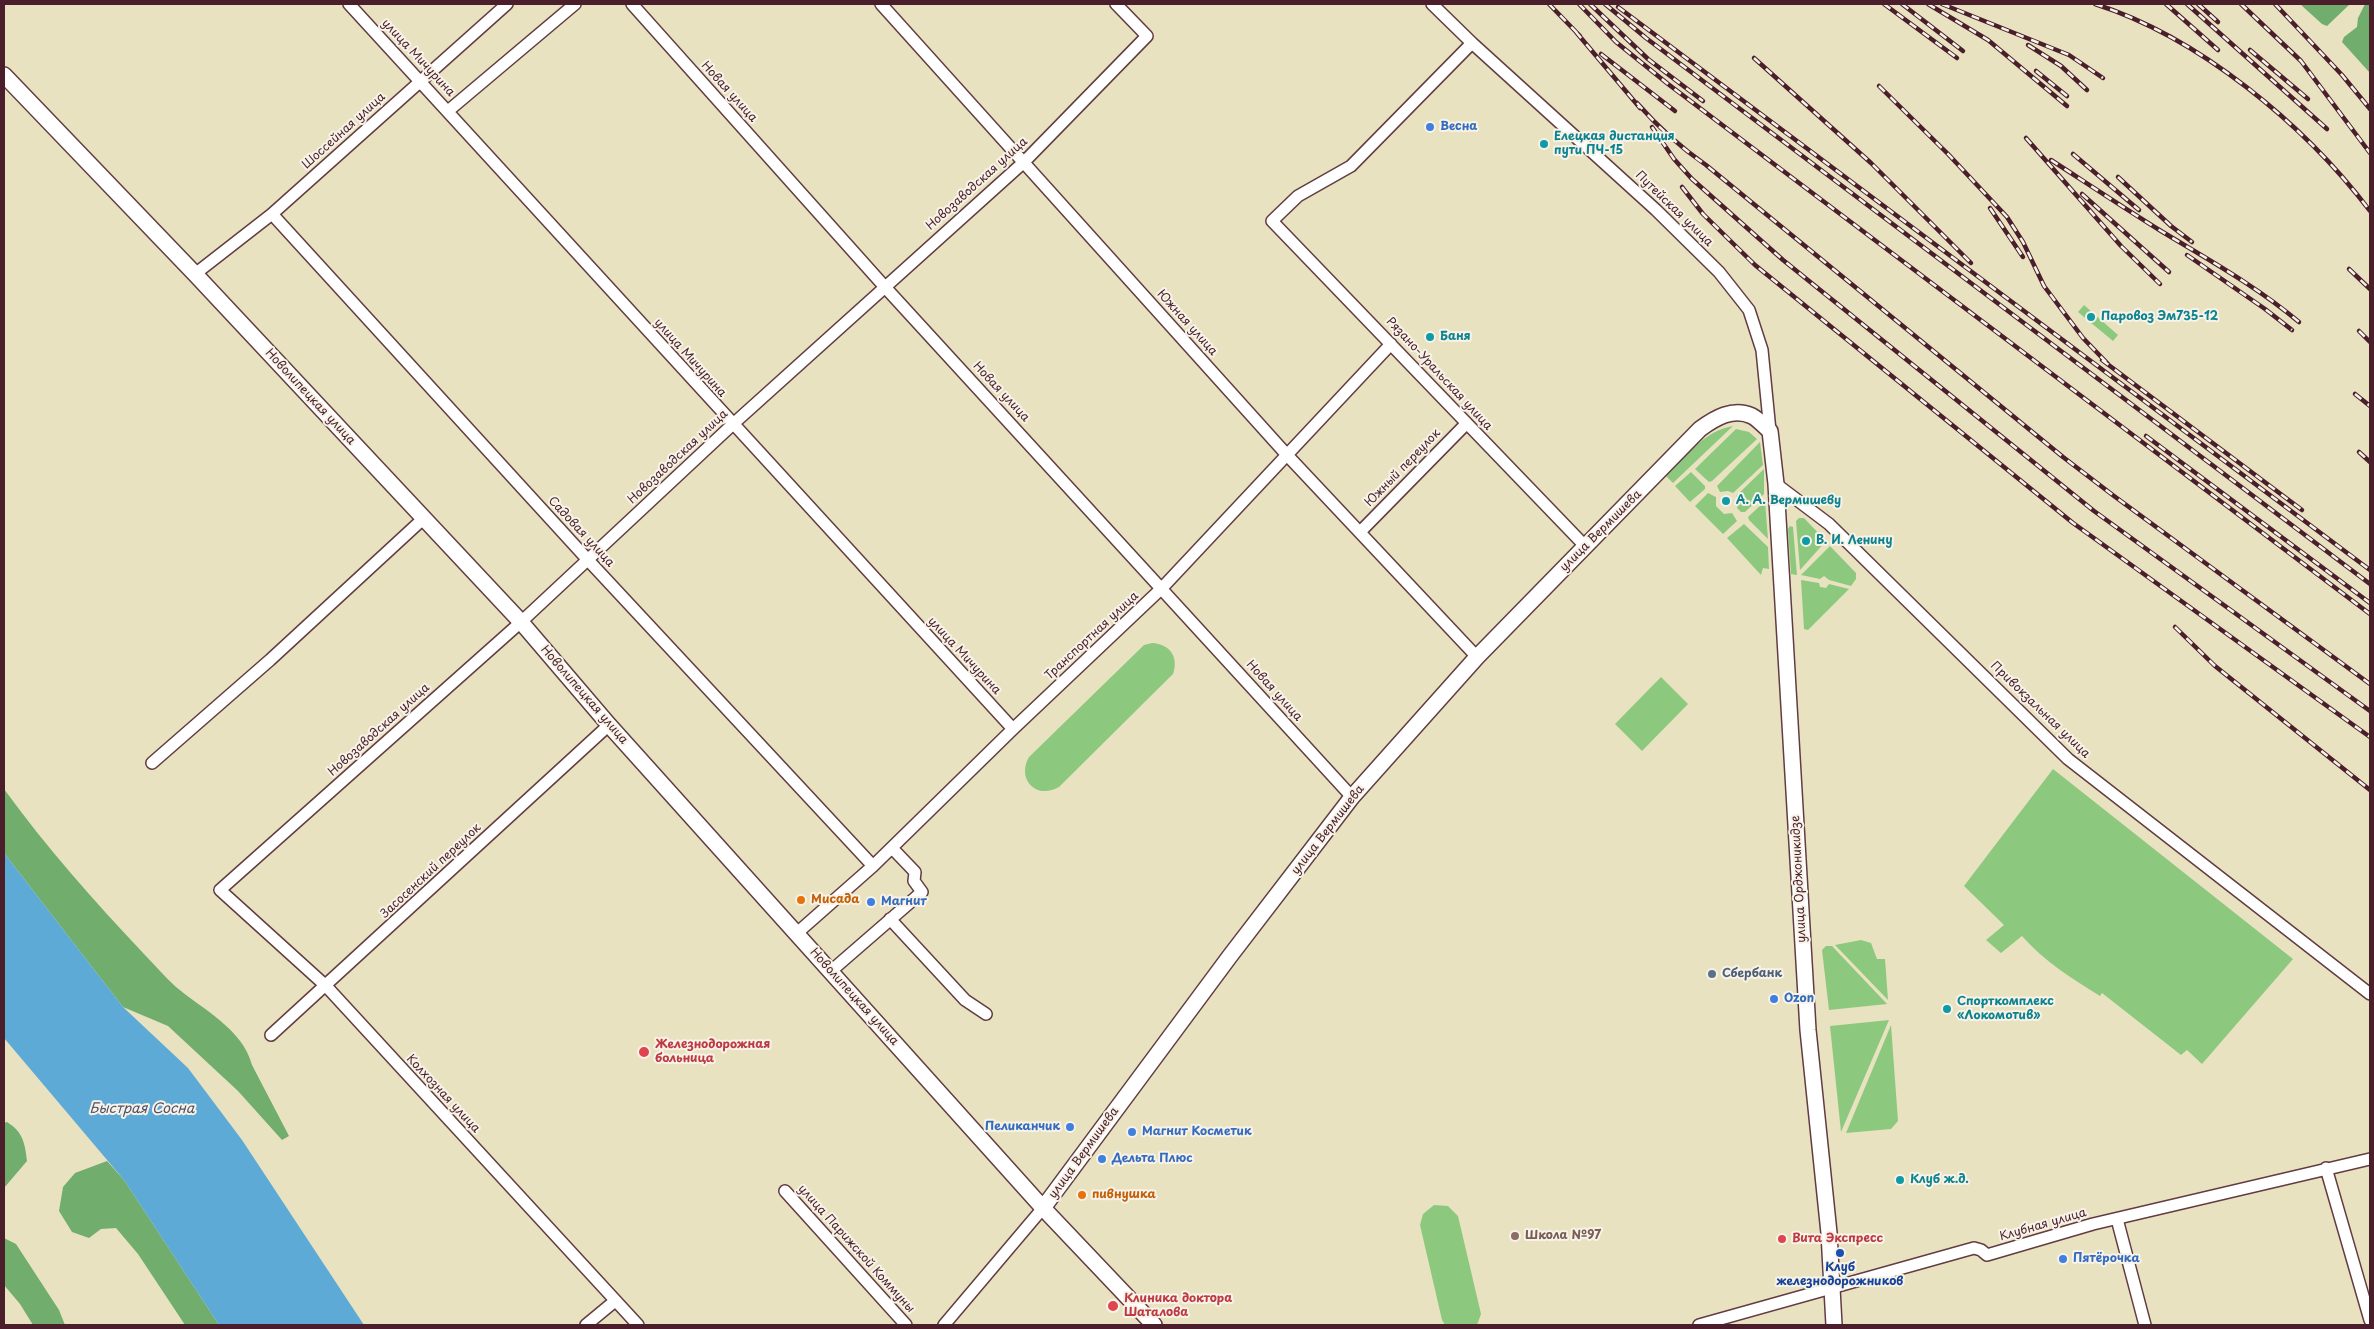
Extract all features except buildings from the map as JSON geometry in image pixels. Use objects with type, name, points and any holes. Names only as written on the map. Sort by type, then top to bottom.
[{"type":"street","name":"улица Мичурина","points":[[349,4],[421,80],[732,424],[1013,730]]},
{"type":"street","name":"Шоссейная улица","points":[[195,274],[272,214],[507,4]]},
{"type":"street","points":[[448,110],[575,4]]},
{"type":"street","name":"Новая улица","points":[[632,4],[884,286],[1352,797]]},
{"type":"street","name":"Южная улица","points":[[881,4],[1287,455],[1477,657]]},
{"type":"street","name":"Новозаводская улица","points":[[220,890],[521,622],[732,424],[1024,162],[1147,36],[1116,4]]},
{"type":"street","name":"Путейская улица","points":[[1432,4],[1472,43],[1656,210],[1719,272],[1749,310],[1762,350],[1770,431]]},
{"type":"street","name":"Рязано-Уральская улица","points":[[1472,43],[1351,166],[1298,196],[1272,221],[1585,546]]},
{"type":"street","name":"Новолипецкая улица","points":[[4,75],[195,274],[521,622],[608,725],[1044,1208],[1154,1325]]},
{"type":"street","name":"Садовая улица","points":[[272,214],[588,560],[874,866]]},
{"type":"street","name":"Транспортная улица","points":[[797,933],[874,866],[1162,588],[1391,344]]},
{"type":"street","name":"улица Вермишева","points":[[944,1325],[1044,1208],[1230,956],[1352,797],[1477,657],[1700,429],[1715,418],[1731,413],[1752,416],[1770,431]]},
{"type":"street","name":"Южный переулок","points":[[1360,532],[1466,424]]},
{"type":"street","name":"улица Орджоникидзе","points":[[1770,431],[1776,484],[1808,1030],[1829,1233],[1834,1325]]},
{"type":"street","name":"Привокзальная улица","points":[[1776,484],[1828,524],[2068,759],[2370,994]]},
{"type":"street","points":[[152,763],[270,660],[424,518]]},
{"type":"street","name":"Засосенский переулок","points":[[271,1035],[608,725]]},
{"type":"street","points":[[831,971],[922,892],[914,881],[915,872],[892,848]]},
{"type":"street","name":"Колхозная улица","points":[[220,890],[326,986],[638,1325]]},
{"type":"street","points":[[890,920],[965,1000],[986,1014]]},
{"type":"street","name":"Клубная улица","points":[[1699,1325],[1974,1248],[1986,1255],[2117,1219],[2370,1159]]},
{"type":"street","points":[[2326,1168],[2370,1320]]},
{"type":"street","name":"улица Парижской Коммуны","points":[[785,1191],[906,1325]]},
{"type":"street","points":[[2117,1219],[2145,1325]]},
{"type":"street","points":[[586,1325],[615,1301]]},
{"type":"green space","points":[[2300,4],[2350,4],[2327,26],[2322,24]]},
{"type":"green space","points":[[2365,4],[2370,4],[2370,73],[2342,42],[2344,37],[2357,27],[2358,18]]},
{"type":"green space","points":[[2084,305],[2118,335],[2113,341],[2078,312]]},
{"type":"green space","points":[[1733,426],[1673,483],[1666,476],[1704,439],[1713,433]]},
{"type":"green space","points":[[1736,429],[1749,432],[1757,439],[1709,482],[1695,469]]},
{"type":"green space","points":[[1760,442],[1763,465],[1733,493],[1728,491],[1720,492],[1717,486]]},
{"type":"green space","points":[[1764,469],[1764,494],[1745,512],[1741,512],[1737,508],[1739,502],[1736,496]]},
{"type":"green space","points":[[1691,472],[1705,486],[1705,489],[1690,502],[1675,486]]},
{"type":"green space","points":[[1708,493],[1716,497],[1716,506],[1724,514],[1732,513],[1737,521],[1723,534],[1695,506]]},
{"type":"green space","points":[[1765,501],[1768,539],[1748,517]]},
{"type":"green space","points":[[1799,518],[1804,518],[1826,541],[1800,570],[1796,521]]},
{"type":"green space","points":[[1744,524],[1768,547],[1769,569],[1763,568],[1761,575],[1727,538]]},
{"type":"green space","points":[[1790,526],[1793,527],[1797,575],[1791,574],[1788,529]]},
{"type":"green space","points":[[1830,546],[1856,573],[1856,579],[1851,586],[1829,580],[1824,576],[1820,579],[1801,575]]},
{"type":"green space","points":[[1801,580],[1819,583],[1820,587],[1826,588],[1829,584],[1849,589],[1808,630],[1804,629]]},
{"type":"green space","points":[[1152,643],[1164,646],[1172,652],[1175,662],[1173,674],[1059,787],[1043,791],[1031,786],[1025,773],[1029,757],[1144,645]]},
{"type":"green space","points":[[1661,677],[1688,704],[1642,751],[1615,724]]},
{"type":"green space","points":[[2053,769],[2293,959],[2202,1064],[2187,1050],[2181,1055],[2102,993],[2100,996],[2058,969],[2022,936],[2001,953],[1986,940],[2004,925],[1964,886]]},
{"type":"green space","points":[[4,789],[71,874],[144,954],[176,987],[231,1030],[247,1052],[289,1136],[282,1140],[238,1091],[168,1026],[123,1007],[4,853]]},
{"type":"green space","points":[[1861,940],[1871,943],[1877,959],[1885,959],[1888,1000],[1835,945]]},
{"type":"green space","points":[[1826,946],[1832,946],[1887,1004],[1829,1010],[1822,950]]},
{"type":"green space","points":[[1889,1020],[1841,1132],[1830,1026]]},
{"type":"green space","points":[[1891,1025],[1898,1121],[1891,1129],[1846,1133]]},
{"type":"green space","points":[[7,1122],[20,1134],[27,1161],[4,1188],[4,1123]]},
{"type":"green space","points":[[107,1161],[124,1180],[219,1325],[185,1325],[138,1254],[116,1228],[101,1229],[89,1238],[72,1232],[59,1211],[63,1187],[75,1173]]},
{"type":"green space","points":[[1434,1205],[1448,1206],[1458,1216],[1481,1314],[1477,1325],[1445,1325],[1442,1320],[1420,1225],[1423,1214]]},
{"type":"green space","points":[[4,1238],[16,1244],[59,1310],[65,1325],[33,1325],[20,1304],[4,1285]]},
{"type":"water","name":"Быстрая Сосна","points":[[4,853],[123,1007],[188,1068],[242,1140],[364,1325],[219,1325],[124,1180],[4,1038]]},
{"type":"railway","points":[[1549,4],[1580,36]]},
{"type":"railway","points":[[1579,4],[1616,42],[1668,84],[2370,614]]},
{"type":"railway","points":[[1590,4],[1648,59],[1703,101]]},
{"type":"railway","points":[[1605,4],[1646,38],[2370,584]]},
{"type":"railway","points":[[1884,4],[1957,58]]},
{"type":"railway","points":[[1902,4],[1963,51]]},
{"type":"railway","points":[[1928,4],[1988,40],[2067,106]]},
{"type":"railway","points":[[1942,4],[2069,55],[2103,78]]},
{"type":"railway","points":[[2095,4],[2134,19],[2173,38],[2211,61],[2247,88],[2282,116],[2314,147],[2344,179],[2370,211]]},
{"type":"railway","points":[[2166,4],[2218,50]]},
{"type":"railway","points":[[2187,4],[2327,129]]},
{"type":"railway","points":[[2198,4],[2218,22]]},
{"type":"railway","points":[[2241,4],[2301,61],[2370,153]]},
{"type":"railway","points":[[2275,4],[2342,75],[2370,109]]},
{"type":"railway","points":[[1618,7],[2370,570]]},
{"type":"railway","points":[[1576,32],[1640,108]]},
{"type":"railway","points":[[2028,45],[2061,66],[2087,90]]},
{"type":"railway","points":[[2250,50],[2308,99]]},
{"type":"railway","points":[[1601,54],[1675,111]]},
{"type":"railway","points":[[1754,58],[1871,163],[1971,263]]},
{"type":"railway","points":[[2036,71],[2067,96]]},
{"type":"railway","points":[[1879,86],[1948,154],[2007,217],[2023,242],[2044,286],[2083,338],[2108,364]]},
{"type":"railway","points":[[1637,103],[1678,144],[2063,457],[2370,684]]},
{"type":"railway","points":[[1652,127],[1674,159],[1692,179],[1783,260],[2094,511],[2370,711]]},
{"type":"railway","points":[[2026,138],[2121,246],[2160,284]]},
{"type":"railway","points":[[2073,154],[2139,210]]},
{"type":"railway","points":[[2051,160],[2249,285],[2299,322]]},
{"type":"railway","points":[[2118,177],[2171,226],[2192,242]]},
{"type":"railway","points":[[1682,187],[1703,214],[1755,265],[2073,523],[2370,737]]},
{"type":"railway","points":[[2082,194],[2169,272]]},
{"type":"railway","points":[[1990,208],[2023,257]]},
{"type":"railway","points":[[2187,255],[2292,330]]},
{"type":"railway","points":[[2349,269],[2370,289]]},
{"type":"railway","points":[[2359,331],[2370,342]]},
{"type":"railway","points":[[2102,360],[2302,510]]},
{"type":"railway","points":[[2355,394],[2370,406]]},
{"type":"railway","points":[[2146,436],[2370,603]]},
{"type":"railway","points":[[2359,452],[2370,462]]},
{"type":"railway","points":[[2175,627],[2215,666],[2370,790]]},
{"type":"place","name":"Весна","points":[[1430,127]]},
{"type":"place","name":"Елецкая дистанция пути ПЧ-15","points":[[1544,144]]},
{"type":"place","name":"Паровоз Эм735-12","points":[[2091,317]]},
{"type":"place","name":"Баня","points":[[1430,337]]},
{"type":"place","name":"А. А. Вермишеву","points":[[1726,501]]},
{"type":"place","name":"В. И. Ленину","points":[[1806,541]]},
{"type":"place","name":"Мисада","points":[[801,900]]},
{"type":"place","name":"Магнит","points":[[871,902]]},
{"type":"place","name":"Сбербанк","points":[[1712,974]]},
{"type":"place","name":"Ozon","points":[[1774,999]]},
{"type":"place","name":"Спорткомплекс «Локомотив»","points":[[1947,1009]]},
{"type":"place","name":"Железнодорожная больница","points":[[644,1052]]},
{"type":"place","name":"Пеликанчик","points":[[1070,1127]]},
{"type":"place","name":"Магнит Косметик","points":[[1132,1132]]},
{"type":"place","name":"Дельта Плюс","points":[[1102,1159]]},
{"type":"place","name":"Клуб ж.д.","points":[[1900,1180]]},
{"type":"place","name":"пивнушка","points":[[1082,1195]]},
{"type":"place","name":"Школа №97","points":[[1515,1236]]},
{"type":"place","name":"Вита Экспресс","points":[[1782,1239]]},
{"type":"place","name":"Клуб железнодорожников","points":[[1840,1253]]},
{"type":"place","name":"Пятёрочка","points":[[2063,1259]]},
{"type":"place","name":"Клиника доктора Шаталова","points":[[1113,1306]]}]
